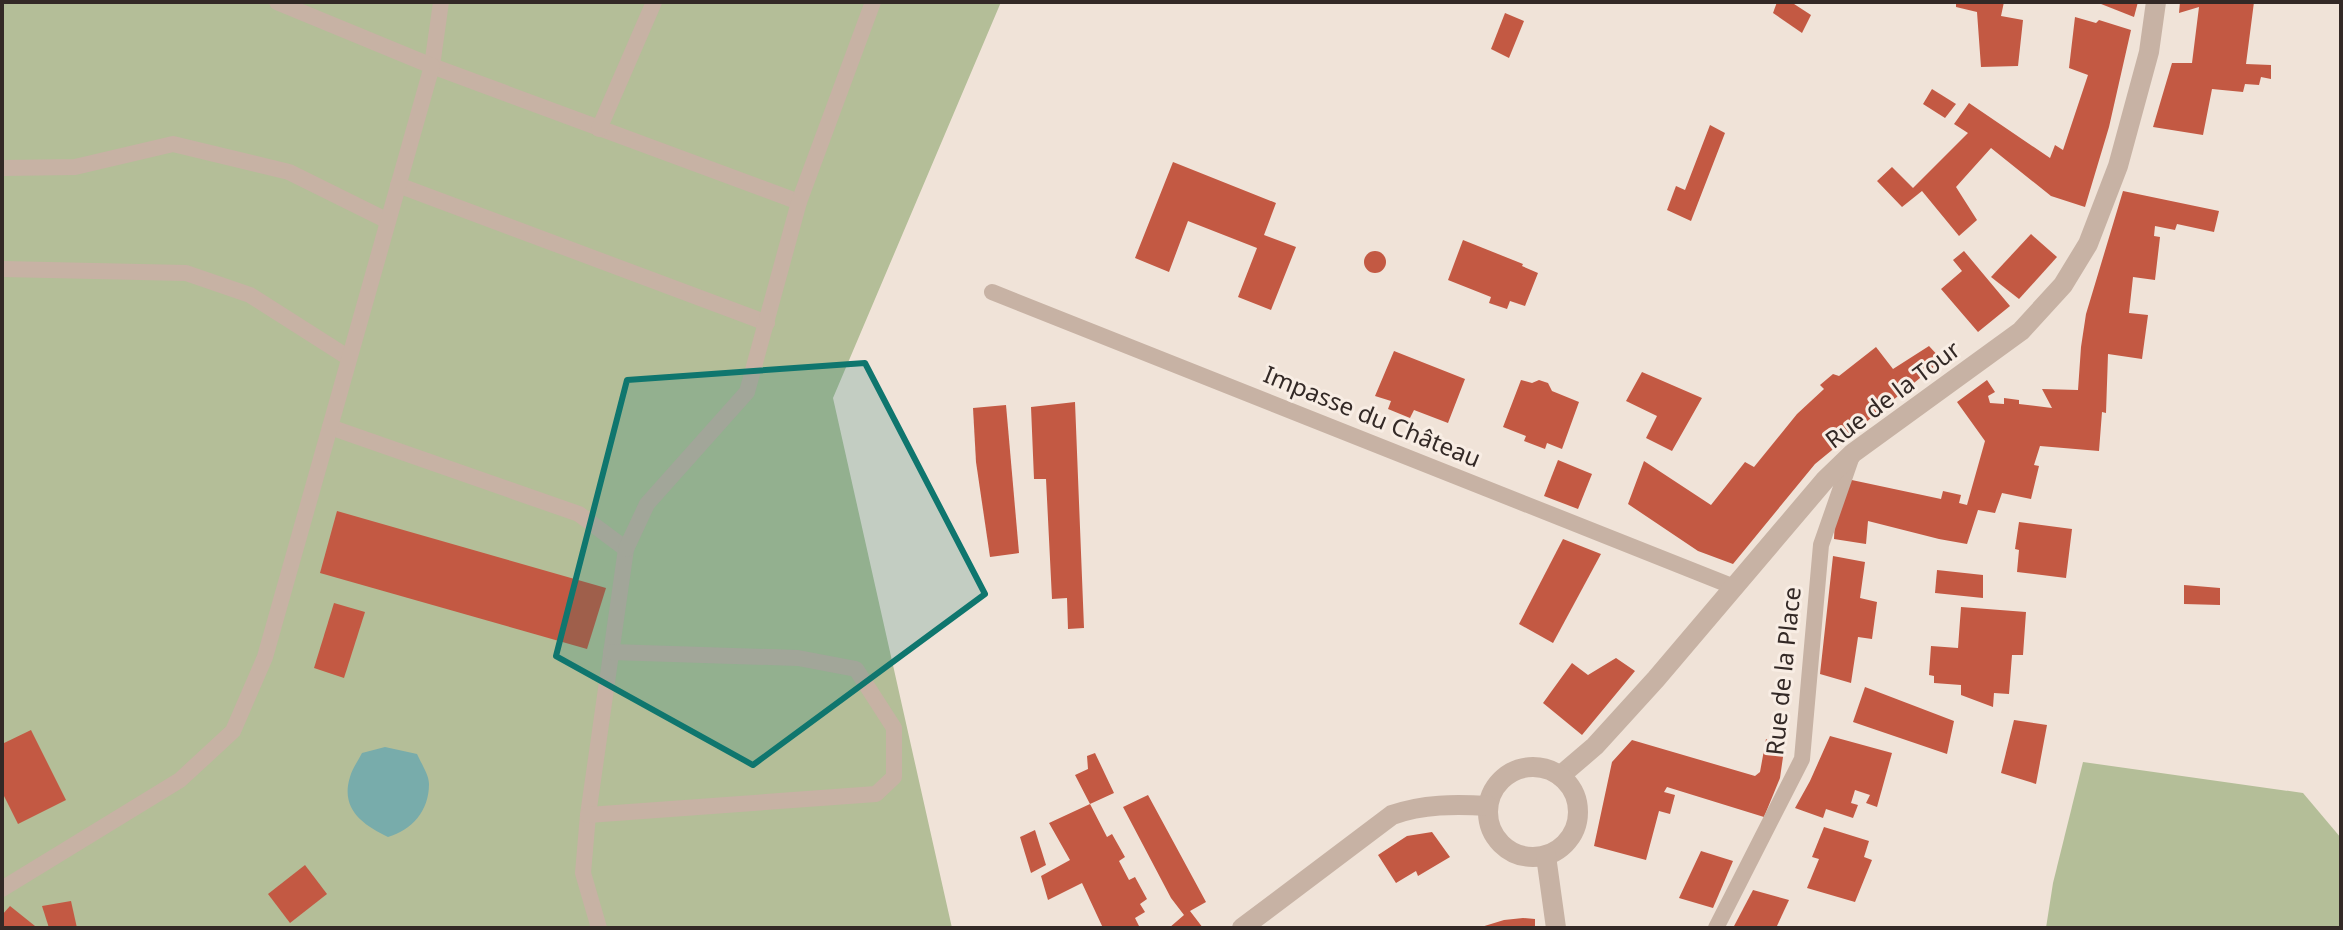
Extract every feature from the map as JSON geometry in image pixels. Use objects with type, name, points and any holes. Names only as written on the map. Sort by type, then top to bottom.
[{"type":"street","name":"Rue de la Tour","points":[[1560,776],[1595,746],[1707,621],[1825,480],[1853,453],[2021,331],[2063,285],[2088,244],[2118,166],[2149,52],[2156,2]]},
{"type":"street","points":[[1522,768],[1548,769],[1560,776],[1571,788],[1577,803],[1578,820],[1572,836],[1561,848],[1546,856],[1526,857],[1507,850],[1493,835],[1487,816],[1492,793],[1499,782],[1509,773],[1522,768]]},
{"type":"street","points":[[1242,928],[1392,815],[1429,806],[1488,806]]},
{"type":"street","points":[[1546,856],[1556,928]]},
{"type":"lane","points":[[277,2],[432,66],[799,202]]},
{"type":"lane","points":[[2,889],[180,780],[233,731],[265,657],[432,66],[441,2]]},
{"type":"lane","points":[[599,129],[654,2]]},
{"type":"lane","points":[[599,928],[583,873],[588,815],[626,549],[647,504],[747,392],[799,202],[873,2]]},
{"type":"lane","points":[[2,168],[75,167],[173,144],[289,172],[388,221]]},
{"type":"lane","points":[[398,185],[767,323]]},
{"type":"lane","points":[[2,269],[186,273],[250,295],[349,358]]},
{"type":"lane","name":"Impasse du Château","points":[[992,292],[1734,587]]},
{"type":"lane","points":[[330,427],[579,514],[626,549]]},
{"type":"lane","name":"Rue de la Place","points":[[1716,928],[1802,759],[1821,545],[1853,453]]},
{"type":"lane","points":[[588,815],[876,794],[894,777],[894,728],[856,669],[798,658],[611,652]]},
{"type":"highlighted area","points":[[865,363],[985,594],[753,765],[556,656],[627,380]]},
{"type":"green space","points":[[2,2],[1001,2],[833,398],[952,928],[2,928]]},
{"type":"green space","points":[[2083,762],[2303,793],[2341,838],[2341,928],[2046,928],[2053,883]]},
{"type":"water","points":[[385,747],[417,754],[429,784],[426,803],[418,818],[405,830],[388,837],[362,821],[348,798],[351,774],[362,753]]},
{"type":"building","points":[[1777,2],[1791,2],[1811,15],[1802,33],[1773,13]]},
{"type":"building","points":[[1956,2],[2004,2],[2001,16],[2023,20],[2018,66],[1981,67],[1977,12],[1956,7]]},
{"type":"building","points":[[2096,2],[2138,2],[2134,17]]},
{"type":"building","points":[[2180,2],[2254,2],[2246,64],[2271,65],[2271,79],[2261,77],[2259,85],[2245,84],[2243,92],[2212,89],[2203,135],[2153,127],[2172,63],[2192,63],[2199,7],[2179,13]]},
{"type":"building","points":[[1505,13],[1524,21],[1509,58],[1491,49]]},
{"type":"building","points":[[2075,17],[2096,23],[2099,20],[2131,30],[2109,127],[2085,207],[2051,196],[1991,148],[1956,187],[1977,220],[1959,236],[1922,191],[1902,207],[1877,181],[1892,167],[1913,188],[1968,133],[1954,124],[1969,103],[2050,158],[2055,145],[2063,150],[2088,75],[2069,68]]},
{"type":"building","points":[[1932,89],[1956,104],[1945,118],[1923,104]]},
{"type":"building","points":[[1710,125],[1725,133],[1691,221],[1667,210],[1676,186],[1685,190]]},
{"type":"building","points":[[1173,162],[1276,203],[1264,235],[1296,247],[1271,310],[1238,297],[1257,248],[1188,221],[1169,272],[1135,258]]},
{"type":"building","points":[[2123,191],[2219,211],[2214,232],[2177,224],[2175,230],[2155,226],[2154,236],[2160,237],[2155,280],[2133,277],[2129,313],[2148,315],[2142,359],[2108,354],[2106,413],[2102,412],[2099,451],[2040,446],[2034,465],[2039,466],[2031,499],[2002,493],[1995,513],[1978,510],[1967,544],[1868,521],[1866,544],[1834,539],[1835,519],[1847,479],[1941,499],[1943,491],[1961,495],[1959,503],[1967,505],[1985,441],[1957,402],[1987,380],[1995,392],[1988,396],[1990,403],[2004,404],[2004,398],[2019,400],[2019,404],[2052,408],[2042,389],[2078,390],[2086,314]]},
{"type":"building","points":[[2031,234],[2057,257],[2019,299],[1991,277]]},
{"type":"building","points":[[1463,240],[1538,273],[1525,306],[1510,301],[1507,309],[1489,303],[1491,297],[1448,280]]},
{"type":"building","points":[[1375,251],[1383,254],[1386,262],[1383,270],[1375,273],[1367,270],[1364,262],[1367,254]]},
{"type":"building","points":[[1964,251],[2010,306],[1978,332],[1941,289],[1962,271],[1953,260]]},
{"type":"building","points":[[1929,346],[1942,360],[1815,464],[1733,564],[1698,551],[1628,504],[1644,461],[1711,505],[1745,462],[1754,467],[1797,414],[1824,389],[1820,385],[1833,374],[1839,376],[1876,347],[1893,369]]},
{"type":"building","points":[[1394,351],[1465,379],[1448,423],[1414,410],[1410,418],[1388,409],[1391,401],[1375,396]]},
{"type":"building","points":[[1642,372],[1702,398],[1672,451],[1646,438],[1657,416],[1626,401]]},
{"type":"building","points":[[1521,380],[1548,383],[1552,391],[1579,402],[1562,449],[1547,443],[1545,449],[1524,441],[1526,436],[1503,427]]},
{"type":"building","points":[[1075,402],[1084,628],[1068,629],[1067,598],[1052,599],[1046,479],[1034,479],[1031,407]]},
{"type":"building","points":[[1006,405],[1019,553],[990,557],[976,462],[973,408]]},
{"type":"building","points":[[1558,460],[1592,474],[1578,509],[1544,496]]},
{"type":"building","points":[[337,511],[606,588],[587,649],[320,573]]},
{"type":"building","points":[[2019,522],[2072,529],[2066,578],[2017,572],[2019,550],[2015,549]]},
{"type":"building","points":[[1563,539],[1601,554],[1553,643],[1519,624]]},
{"type":"building","points":[[1833,556],[1865,562],[1860,598],[1877,602],[1872,639],[1858,637],[1851,683],[1820,674]]},
{"type":"building","points":[[1937,570],[1983,575],[1983,598],[1935,593]]},
{"type":"building","points":[[2184,585],[2220,588],[2220,605],[2184,604]]},
{"type":"building","points":[[334,603],[365,612],[344,678],[314,668]]},
{"type":"building","points":[[1961,607],[2026,612],[2023,655],[2012,655],[2009,694],[1994,693],[1993,707],[1961,695],[1961,685],[1934,683],[1934,676],[1929,675],[1931,646],[1958,648]]},
{"type":"building","points":[[1616,658],[1635,671],[1582,735],[1543,703],[1572,663],[1588,675]]},
{"type":"building","points":[[1865,687],[1954,721],[1947,754],[1853,722]]},
{"type":"building","points":[[2014,720],[2047,725],[2036,784],[2001,773]]},
{"type":"building","points":[[31,730],[66,800],[18,824],[2,792],[2,744]]},
{"type":"building","points":[[1830,736],[1892,753],[1877,807],[1866,803],[1870,795],[1855,790],[1851,803],[1858,805],[1853,818],[1826,809],[1823,818],[1795,808]]},
{"type":"building","points":[[1766,739],[1784,750],[1780,778],[1764,817],[1667,787],[1664,792],[1675,795],[1670,814],[1659,811],[1646,860],[1594,846],[1612,762],[1632,740],[1755,776],[1760,772]]},
{"type":"building","points":[[1095,753],[1114,793],[1090,804],[1075,775],[1088,769],[1087,756]]},
{"type":"building","points":[[1148,795],[1206,902],[1190,911],[1203,928],[1169,928],[1184,915],[1171,898],[1123,807]]},
{"type":"building","points":[[1090,804],[1107,837],[1112,834],[1125,857],[1119,861],[1129,880],[1135,877],[1147,899],[1140,904],[1145,912],[1135,918],[1140,928],[1103,928],[1082,883],[1048,900],[1041,876],[1070,860],[1049,823]]},
{"type":"building","points":[[1824,827],[1869,841],[1864,857],[1872,860],[1855,902],[1807,888],[1819,859],[1812,857]]},
{"type":"building","points":[[1035,830],[1046,865],[1031,873],[1020,837]]},
{"type":"building","points":[[1432,832],[1450,857],[1418,876],[1416,871],[1396,883],[1378,855],[1407,836]]},
{"type":"building","points":[[1701,851],[1733,861],[1713,908],[1679,898]]},
{"type":"building","points":[[305,865],[327,894],[290,923],[268,894]]},
{"type":"building","points":[[1753,890],[1789,900],[1776,928],[1733,928]]},
{"type":"building","points":[[71,901],[77,928],[49,928],[42,906]]},
{"type":"building","points":[[10,906],[35,926],[2,928],[2,915]]},
{"type":"building","points":[[1535,919],[1535,928],[1478,928],[1504,920]]}]
